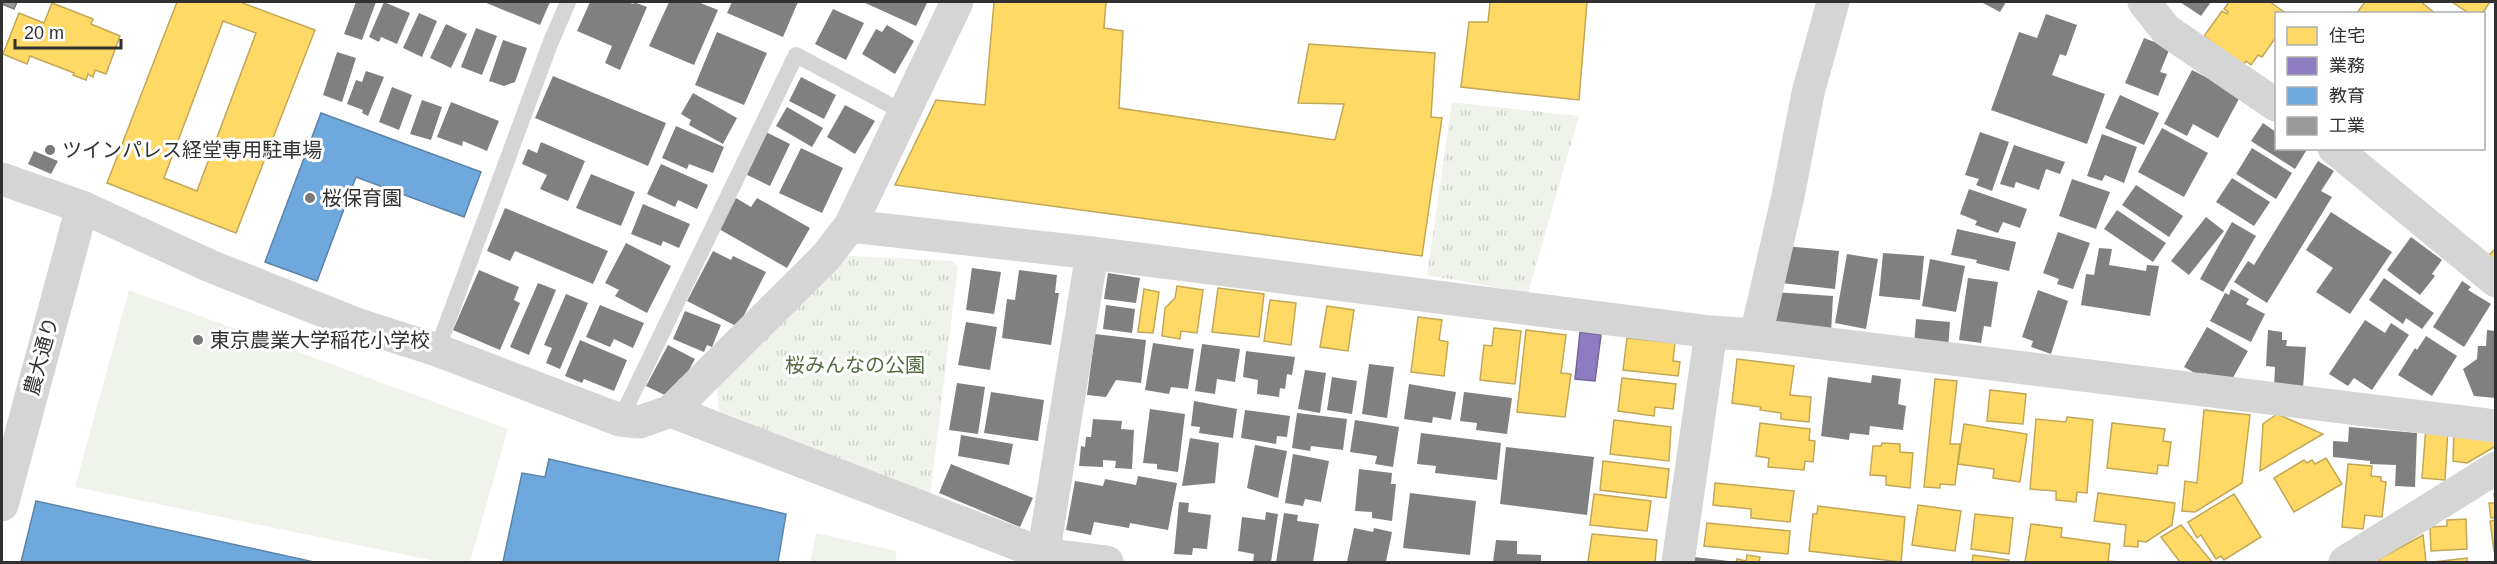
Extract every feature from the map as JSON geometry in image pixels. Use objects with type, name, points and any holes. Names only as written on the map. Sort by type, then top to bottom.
[{"type":"street","points":[[2,179],[82,207],[210,266],[359,325],[437,350],[620,420],[640,422],[671,411],[825,258],[850,226],[957,2]]},
{"type":"street","points":[[1756,335],[1788,196],[1808,93],[1833,2]]},
{"type":"street","points":[[2144,2],[2166,30],[2275,104]]},
{"type":"street","points":[[2336,150],[2496,281]]},
{"type":"street","name":"農大通り","points":[[2,505],[82,207]]},
{"type":"street","points":[[850,226],[2496,426]]},
{"type":"street","points":[[1043,558],[1092,254]]},
{"type":"street","points":[[1678,562],[1711,332]]},
{"type":"street","points":[[671,411],[1043,558],[1107,562]]},
{"type":"street","points":[[2354,560],[2496,468]]},
{"type":"lane","points":[[437,350],[549,44],[568,2]]},
{"type":"lane","points":[[620,420],[796,55],[905,112]]},
{"type":"green space","points":[[1452,102],[1579,116],[1528,293],[1427,275]]},
{"type":"green space","name":"桜みんなの公園","points":[[834,255],[953,261],[958,267],[930,496],[719,411],[716,384]]},
{"type":"green space","points":[[129,290],[508,429],[470,562],[440,562],[75,487]]},
{"type":"green space","points":[[816,533],[897,551],[895,562],[810,562]]},
{"type":"building: 住宅","points":[[177,2],[240,2],[315,30],[236,233],[107,183]],"holes":[[[223,21],[256,33],[197,191],[164,178]]]},
{"type":"building: 住宅","points":[[994,2],[1106,2],[1104,28],[1123,31],[1119,108],[1335,140],[1344,104],[1298,103],[1309,44],[1435,53],[1431,117],[1442,118],[1422,256],[895,185],[936,100],[985,105]]},
{"type":"building: 住宅","points":[[1490,2],[1587,2],[1579,100],[1461,87],[1469,22],[1488,22]]},
{"type":"building: 住宅","points":[[2229,2],[2270,2],[2284,12],[2275,12],[2275,38],[2262,57],[2258,55],[2251,65],[2246,61],[2243,66],[2204,36],[2222,11],[2227,14],[2228,12],[2224,9]]},
{"type":"building: 住宅","points":[[2365,2],[2421,2],[2434,12],[2358,12]]},
{"type":"building: 住宅","points":[[2452,2],[2490,2],[2483,12],[2467,12]]},
{"type":"building: 住宅","points":[[52,3],[93,19],[91,24],[120,36],[106,74],[95,70],[93,77],[88,74],[86,80],[30,56],[27,64],[3,54],[19,13],[44,23]]},
{"type":"building: 住宅","points":[[2496,248],[2496,267],[2486,258]]},
{"type":"building: 住宅","points":[[1177,286],[1203,290],[1197,333],[1181,331],[1180,339],[1162,336],[1165,308],[1175,298]]},
{"type":"building: 住宅","points":[[1218,288],[1264,294],[1259,337],[1212,332]]},
{"type":"building: 住宅","points":[[1144,289],[1159,292],[1153,333],[1138,332]]},
{"type":"building: 住宅","points":[[1270,300],[1296,303],[1291,345],[1264,341]]},
{"type":"building: 住宅","points":[[1327,306],[1354,310],[1348,351],[1320,347]]},
{"type":"building: 住宅","points":[[1418,317],[1442,320],[1439,340],[1448,342],[1444,376],[1411,372]]},
{"type":"building: 住宅","points":[[1494,328],[1521,331],[1515,384],[1480,380],[1484,345],[1492,346]]},
{"type":"building: 住宅","points":[[1526,330],[1566,335],[1561,373],[1571,374],[1565,417],[1517,412]]},
{"type":"building: 住宅","points":[[1627,338],[1675,343],[1673,361],[1680,362],[1678,376],[1623,370]]},
{"type":"building: 住宅","points":[[1737,359],[1794,366],[1790,395],[1811,397],[1809,422],[1781,419],[1781,413],[1760,410],[1761,407],[1732,403]]},
{"type":"building: 住宅","points":[[1622,378],[1676,384],[1673,409],[1655,407],[1654,416],[1618,411]]},
{"type":"building: 住宅","points":[[1935,379],[1957,381],[1950,444],[1960,444],[1955,485],[1940,484],[1940,488],[1924,487]]},
{"type":"building: 住宅","points":[[1990,390],[2026,394],[2023,424],[1987,421]]},
{"type":"building: 住宅","points":[[2204,410],[2250,415],[2242,483],[2195,512],[2182,511],[2185,481],[2197,483]]},
{"type":"building: 住宅","points":[[2277,414],[2323,434],[2260,471],[2263,424]]},
{"type":"building: 住宅","points":[[2067,417],[2093,420],[2087,493],[2077,492],[2076,502],[2056,500],[2056,491],[2030,489],[2036,419],[2066,422]]},
{"type":"building: 住宅","points":[[1614,420],[1671,427],[1669,461],[1610,454]]},
{"type":"building: 住宅","points":[[1760,423],[1810,429],[1809,440],[1815,441],[1813,462],[1805,461],[1804,470],[1768,467],[1769,458],[1756,456]]},
{"type":"building: 住宅","points":[[2112,423],[2165,429],[2163,441],[2171,442],[2168,466],[2158,465],[2157,474],[2107,468]]},
{"type":"building: 住宅","points":[[1964,424],[2027,434],[2020,482],[1993,478],[1994,469],[1958,464]]},
{"type":"building: 住宅","points":[[2426,427],[2448,429],[2445,480],[2422,478]]},
{"type":"building: 住宅","points":[[2454,430],[2496,432],[2496,446],[2467,463],[2453,461]]},
{"type":"building: 住宅","points":[[1882,443],[1900,444],[1900,452],[1913,453],[1910,488],[1886,485],[1886,476],[1870,475],[1873,446],[1881,446]]},
{"type":"building: 住宅","points":[[2326,458],[2342,484],[2294,512],[2274,478],[2304,460],[2307,463],[2312,460],[2315,464]]},
{"type":"building: 住宅","points":[[1603,461],[1669,469],[1666,498],[1600,490]]},
{"type":"building: 住宅","points":[[2348,464],[2372,466],[2371,476],[2381,477],[2381,481],[2386,482],[2382,517],[2365,515],[2363,529],[2342,527]]},
{"type":"building: 住宅","points":[[1715,483],[1794,491],[1790,522],[1751,518],[1751,509],[1713,505]]},
{"type":"building: 住宅","points":[[2098,493],[2175,503],[2172,525],[2146,542],[2138,541],[2138,547],[2124,546],[2126,525],[2094,521]]},
{"type":"building: 住宅","points":[[1594,494],[1651,501],[1647,531],[1590,525]]},
{"type":"building: 住宅","points":[[2234,494],[2261,537],[2224,560],[2221,556],[2216,559],[2201,535],[2197,538],[2188,522]]},
{"type":"building: 住宅","points":[[2494,494],[2496,494],[2496,517],[2491,518],[2489,503],[2495,503]]},
{"type":"building: 住宅","points":[[1918,505],[1961,511],[1955,551],[1912,545]]},
{"type":"building: 住宅","points":[[1818,506],[1905,517],[1901,562],[1809,551],[1813,514],[1817,514]]},
{"type":"building: 住宅","points":[[1975,514],[2013,518],[2009,554],[1971,549]]},
{"type":"building: 住宅","points":[[2466,519],[2467,549],[2431,551],[2430,527],[2447,526],[2447,520]]},
{"type":"building: 住宅","points":[[2496,520],[2496,551],[2494,551],[2490,521]]},
{"type":"building: 住宅","points":[[1707,523],[1790,531],[1788,554],[1704,546]]},
{"type":"building: 住宅","points":[[2031,524],[2062,528],[2061,537],[2110,544],[2108,561],[2120,562],[2025,562]]},
{"type":"building: 住宅","points":[[2181,525],[2212,562],[2180,562],[2161,537]]},
{"type":"building: 住宅","points":[[1592,534],[1657,540],[1655,562],[1588,562]]},
{"type":"building: 住宅","points":[[2423,535],[2426,562],[2378,562],[2381,558]]},
{"type":"building: 住宅","points":[[1747,555],[1760,557],[1759,562],[1736,562],[1737,559],[1746,561]]},
{"type":"building: 住宅","points":[[1973,555],[2009,560],[2009,562],[1972,562]]},
{"type":"building: 住宅","points":[[2467,558],[2467,562],[2433,562]]},
{"type":"building: 業務","points":[[1580,332],[1601,335],[1595,381],[1575,379]]},
{"type":"building: 教育","points":[[321,113],[481,172],[464,217],[356,177],[317,281],[265,262]]},
{"type":"building: 教育","points":[[549,459],[786,514],[778,562],[503,562],[522,473],[545,477]]},
{"type":"building: 教育","points":[[36,501],[314,562],[21,562]]},
{"type":"building: 工業","points":[[2,2],[17,2],[14,9]]},
{"type":"building: その他","points":[[356,2],[376,2],[362,40],[344,34]]},
{"type":"building: その他","points":[[384,2],[410,13],[397,44],[381,37],[379,42],[369,37]]},
{"type":"building: その他","points":[[484,2],[550,2],[540,25]]},
{"type":"building: その他","points":[[590,2],[633,4],[634,2],[647,7],[620,70],[605,63],[612,46],[577,31]]},
{"type":"building: その他","points":[[669,2],[698,2],[718,10],[694,65],[649,46]]},
{"type":"building: その他","points":[[732,2],[798,2],[783,37],[727,13]]},
{"type":"building: その他","points":[[863,2],[923,2],[927,3],[916,26]]},
{"type":"building: その他","points":[[1981,2],[2006,2],[2000,12]]},
{"type":"building: その他","points":[[2180,2],[2211,2],[2201,16]]},
{"type":"building: その他","points":[[833,9],[864,23],[846,60],[815,44]]},
{"type":"building: その他","points":[[419,13],[437,21],[422,57],[403,48]]},
{"type":"building: その他","points":[[2046,14],[2077,25],[2066,56],[2060,54],[2052,75],[2105,94],[2087,144],[1991,110],[2019,32],[2037,38]]},
{"type":"building: その他","points":[[446,24],[467,34],[451,68],[430,58]]},
{"type":"building: その他","points":[[887,25],[914,41],[895,74],[862,54],[876,29],[882,32]]},
{"type":"building: その他","points":[[476,28],[497,36],[482,75],[461,67]]},
{"type":"building: その他","points":[[717,32],[767,53],[744,105],[695,85]]},
{"type":"building: その他","points":[[2144,38],[2170,48],[2160,72],[2167,74],[2158,96],[2125,83]]},
{"type":"building: その他","points":[[503,40],[527,48],[515,82],[504,86],[489,81]]},
{"type":"building: その他","points":[[337,52],[356,58],[342,102],[323,95]]},
{"type":"building: その他","points":[[2192,70],[2241,95],[2218,138],[2193,124],[2187,136],[2164,124]]},
{"type":"building: その他","points":[[366,71],[384,77],[368,116],[362,113],[363,110],[347,104],[356,80],[362,82]]},
{"type":"building: その他","points":[[553,76],[666,123],[648,166],[535,118]]},
{"type":"building: その他","points":[[801,77],[836,95],[824,119],[789,101]]},
{"type":"building: その他","points":[[392,87],[412,95],[399,130],[379,122]]},
{"type":"building: その他","points":[[693,93],[737,118],[723,144],[689,125],[691,120],[681,114]]},
{"type":"building: その他","points":[[2120,95],[2159,113],[2144,145],[2105,128]]},
{"type":"building: その他","points":[[422,100],[442,107],[431,140],[410,134]]},
{"type":"building: その他","points":[[451,102],[499,121],[487,151],[463,141],[462,146],[437,137]]},
{"type":"building: その他","points":[[845,105],[875,121],[855,154],[827,137]]},
{"type":"building: その他","points":[[787,107],[823,128],[812,147],[776,126]]},
{"type":"building: その他","points":[[2263,123],[2275,131],[2275,150],[2306,151],[2295,169],[2251,141]]},
{"type":"building: その他","points":[[676,126],[724,147],[713,173],[689,164],[687,169],[662,158]]},
{"type":"building: その他","points":[[2162,128],[2208,153],[2184,197],[2138,172]]},
{"type":"building: その他","points":[[766,132],[790,144],[770,186],[745,174]]},
{"type":"building: その他","points":[[1980,132],[2009,142],[1992,191],[1976,185],[1979,179],[1965,175]]},
{"type":"building: その他","points":[[2102,134],[2137,147],[2124,183],[2105,175],[2102,181],[2087,176]]},
{"type":"building: その他","points":[[541,142],[585,161],[568,201],[540,189],[547,175],[522,164],[528,149],[537,153]]},
{"type":"building: その他","points":[[2014,145],[2065,162],[2060,174],[2046,169],[2039,190],[2016,182],[2014,188],[2000,184]]},
{"type":"building: その他","points":[[801,148],[843,168],[822,213],[779,193]]},
{"type":"building: その他","points":[[2252,148],[2292,173],[2276,199],[2236,174]]},
{"type":"building: その他","points":[[34,151],[58,161],[51,174],[28,164]]},
{"type":"building: その他","points":[[2318,161],[2334,171],[2321,191],[2332,197],[2267,303],[2234,282],[2248,261],[2254,265]]},
{"type":"building: その他","points":[[661,164],[708,185],[697,209],[678,200],[675,207],[647,194]]},
{"type":"building: その他","points":[[591,174],[635,192],[621,226],[576,208]]},
{"type":"building: その他","points":[[2232,178],[2270,202],[2254,226],[2216,202]]},
{"type":"building: その他","points":[[2072,179],[2110,192],[2096,229],[2059,216]]},
{"type":"building: その他","points":[[2136,185],[2183,216],[2169,237],[2122,205]]},
{"type":"building: その他","points":[[1969,189],[2027,209],[2020,228],[2003,222],[1998,233],[1975,225],[1977,221],[1960,214]]},
{"type":"building: その他","points":[[736,198],[751,207],[757,198],[810,228],[787,268],[719,229]]},
{"type":"building: その他","points":[[643,204],[690,224],[679,248],[663,241],[661,246],[631,234]]},
{"type":"building: その他","points":[[505,208],[608,251],[593,284],[515,251],[510,261],[487,251]]},
{"type":"building: その他","points":[[2117,210],[2166,243],[2153,262],[2104,229]]},
{"type":"building: その他","points":[[2331,212],[2392,252],[2350,314],[2316,292],[2333,268],[2306,250]]},
{"type":"building: その他","points":[[2206,217],[2224,231],[2189,275],[2171,261]]},
{"type":"building: その他","points":[[2232,222],[2256,236],[2223,292],[2200,279]]},
{"type":"building: その他","points":[[1957,229],[2016,242],[2009,271],[1976,263],[1977,260],[1951,255]]},
{"type":"building: その他","points":[[2058,232],[2090,243],[2073,289],[2057,284],[2059,279],[2043,273]]},
{"type":"building: その他","points":[[2411,237],[2442,260],[2432,274],[2435,276],[2420,295],[2387,270]]},
{"type":"building: その他","points":[[626,243],[671,266],[647,313],[615,296],[619,290],[605,283]]},
{"type":"building: その他","points":[[1785,246],[1839,251],[1835,289],[1781,283]]},
{"type":"building: その他","points":[[2099,248],[2112,249],[2109,265],[2146,271],[2147,265],[2159,266],[2150,316],[2081,305],[2086,274],[2094,275]]},
{"type":"building: その他","points":[[713,251],[731,260],[733,256],[766,272],[738,327],[687,301]]},
{"type":"building: その他","points":[[1883,253],[1924,256],[1920,300],[1879,296]]},
{"type":"building: その他","points":[[1847,254],[1878,259],[1866,329],[1835,323]]},
{"type":"building: その他","points":[[1930,259],[1965,266],[1956,312],[1922,306]]},
{"type":"building: その他","points":[[972,268],[1001,272],[994,314],[966,310]]},
{"type":"building: その他","points":[[479,270],[519,287],[514,300],[520,303],[500,350],[453,330]]},
{"type":"building: その他","points":[[1019,270],[1057,275],[1055,293],[1059,293],[1051,345],[1002,338],[1007,299],[1015,300]]},
{"type":"building: その他","points":[[1108,273],[1140,278],[1136,303],[1104,299]]},
{"type":"building: その他","points":[[1968,278],[1998,282],[1991,327],[1984,326],[1981,343],[1959,340]]},
{"type":"building: その他","points":[[2384,278],[2434,313],[2422,329],[2406,318],[2403,324],[2369,300]]},
{"type":"building: その他","points":[[2462,281],[2471,287],[2468,290],[2491,304],[2464,347],[2433,327]]},
{"type":"building: その他","points":[[538,283],[556,290],[529,355],[510,347]]},
{"type":"building: その他","points":[[2231,289],[2249,299],[2246,304],[2265,314],[2251,342],[2210,321],[2225,293],[2229,295]]},
{"type":"building: その他","points":[[2038,290],[2068,301],[2051,354],[2031,347],[2033,341],[2022,337]]},
{"type":"building: その他","points":[[1776,292],[1833,296],[1831,333],[1774,330]]},
{"type":"building: その他","points":[[566,294],[588,303],[560,369],[546,363],[552,348],[544,345]]},
{"type":"building: その他","points":[[600,305],[644,323],[633,348],[614,339],[610,347],[586,337]]},
{"type":"building: その他","points":[[1106,305],[1135,309],[1132,333],[1103,329]]},
{"type":"building: その他","points":[[685,311],[721,325],[712,347],[707,345],[704,352],[673,339]]},
{"type":"building: その他","points":[[1916,319],[1950,322],[1948,349],[1914,346]]},
{"type":"building: その他","points":[[2365,320],[2385,333],[2391,323],[2409,335],[2372,390],[2354,378],[2348,386],[2329,374]]},
{"type":"building: その他","points":[[966,322],[997,327],[990,370],[958,365]]},
{"type":"building: その他","points":[[2207,327],[2248,351],[2231,381],[2220,382],[2205,373],[2202,377],[2184,367]]},
{"type":"building: その他","points":[[2268,330],[2282,332],[2282,340],[2287,340],[2286,346],[2306,347],[2303,389],[2274,387],[2275,367],[2266,366]]},
{"type":"building: その他","points":[[2487,330],[2496,331],[2496,398],[2474,396],[2463,369],[2477,359],[2478,346],[2486,346]]},
{"type":"building: その他","points":[[1095,334],[1146,340],[1141,383],[1116,380],[1106,397],[1087,395]]},
{"type":"building: その他","points":[[2426,336],[2457,356],[2432,396],[2398,375],[2415,348],[2417,350]]},
{"type":"building: その他","points":[[580,340],[627,360],[614,391],[584,379],[582,383],[565,376]]},
{"type":"building: その他","points":[[1153,343],[1194,349],[1188,389],[1171,387],[1169,394],[1145,390]]},
{"type":"building: その他","points":[[1202,344],[1240,349],[1235,382],[1217,379],[1215,394],[1195,391]]},
{"type":"building: その他","points":[[668,345],[695,359],[683,381],[679,379],[669,397],[646,386]]},
{"type":"building: その他","points":[[1246,351],[1295,357],[1292,375],[1287,374],[1285,389],[1280,388],[1279,397],[1257,394],[1258,380],[1243,377]]},
{"type":"building: その他","points":[[1369,364],[1394,367],[1387,418],[1362,414]]},
{"type":"building: その他","points":[[1305,370],[1326,373],[1320,413],[1298,409]]},
{"type":"building: その他","points":[[1872,375],[1901,379],[1898,404],[1906,406],[1903,430],[1870,426],[1869,435],[1850,433],[1849,440],[1821,436],[1828,377],[1871,383]]},
{"type":"building: その他","points":[[1332,377],[1357,381],[1352,414],[1327,410]]},
{"type":"building: その他","points":[[957,383],[985,387],[978,434],[949,430]]},
{"type":"building: その他","points":[[1409,384],[1456,392],[1451,420],[1433,417],[1432,423],[1404,419]]},
{"type":"building: その他","points":[[991,392],[1044,400],[1038,441],[984,433]]},
{"type":"building: その他","points":[[1464,392],[1512,398],[1507,434],[1476,430],[1477,423],[1460,421]]},
{"type":"building: その他","points":[[1194,401],[1237,409],[1233,438],[1199,433],[1200,427],[1191,426]]},
{"type":"building: その他","points":[[1150,409],[1185,414],[1178,472],[1157,469],[1157,464],[1143,463]]},
{"type":"building: その他","points":[[1245,410],[1290,416],[1287,437],[1277,436],[1276,444],[1241,438]]},
{"type":"building: その他","points":[[1297,413],[1347,419],[1343,450],[1311,446],[1310,451],[1292,448]]},
{"type":"building: その他","points":[[1093,419],[1122,421],[1121,429],[1134,430],[1132,469],[1115,468],[1116,461],[1103,460],[1103,467],[1079,466],[1081,446],[1085,447],[1086,437],[1091,437]]},
{"type":"building: その他","points":[[1355,420],[1399,427],[1393,467],[1375,464],[1377,456],[1350,452]]},
{"type":"building: その他","points":[[2349,427],[2417,433],[2415,487],[2395,486],[2396,465],[2370,464],[2370,461],[2333,457],[2333,441],[2348,442]]},
{"type":"building: その他","points":[[1421,433],[1501,443],[1497,480],[1435,473],[1436,466],[1417,464]]},
{"type":"building: その他","points":[[961,435],[1013,444],[1009,465],[958,456]]},
{"type":"building: その他","points":[[1190,438],[1219,443],[1215,483],[1182,486]]},
{"type":"building: その他","points":[[1255,445],[1287,451],[1278,498],[1247,488]]},
{"type":"building: その他","points":[[1506,447],[1594,457],[1587,515],[1500,504]]},
{"type":"building: その他","points":[[1293,454],[1329,461],[1321,502],[1305,499],[1303,506],[1285,503]]},
{"type":"building: その他","points":[[951,464],[1033,498],[1020,527],[939,493]]},
{"type":"building: その他","points":[[1359,469],[1392,473],[1391,484],[1396,484],[1392,521],[1372,518],[1372,512],[1355,511]]},
{"type":"building: その他","points":[[1138,476],[1177,483],[1168,530],[1130,523],[1129,528],[1094,522],[1091,535],[1066,530],[1075,481],[1103,486],[1105,479],[1136,485]]},
{"type":"building: その他","points":[[1410,493],[1476,501],[1470,555],[1403,548]]},
{"type":"building: その他","points":[[1179,502],[1189,503],[1188,512],[1211,515],[1207,549],[1193,548],[1192,555],[1174,554]]},
{"type":"building: その他","points":[[1266,512],[1278,514],[1271,562],[1253,562],[1254,554],[1238,551],[1242,517],[1265,520]]},
{"type":"building: その他","points":[[1284,513],[1298,515],[1297,521],[1319,524],[1313,562],[1276,562]]},
{"type":"building: その他","points":[[1354,528],[1373,532],[1374,528],[1392,532],[1386,562],[1347,562]]},
{"type":"building: その他","points":[[1496,540],[1517,541],[1517,554],[1541,555],[1541,562],[1493,562]]},
{"type":"building: その他","points":[[1694,557],[1729,561],[1729,562],[1693,562]]},
{"type":"place","name":"ツインパレス経堂専用駐車場","points":[[50,150]]},
{"type":"place","name":"桜保育園","points":[[310,198]]},
{"type":"place","name":"東京農業大学稲花小学校","points":[[198,340]]}]
